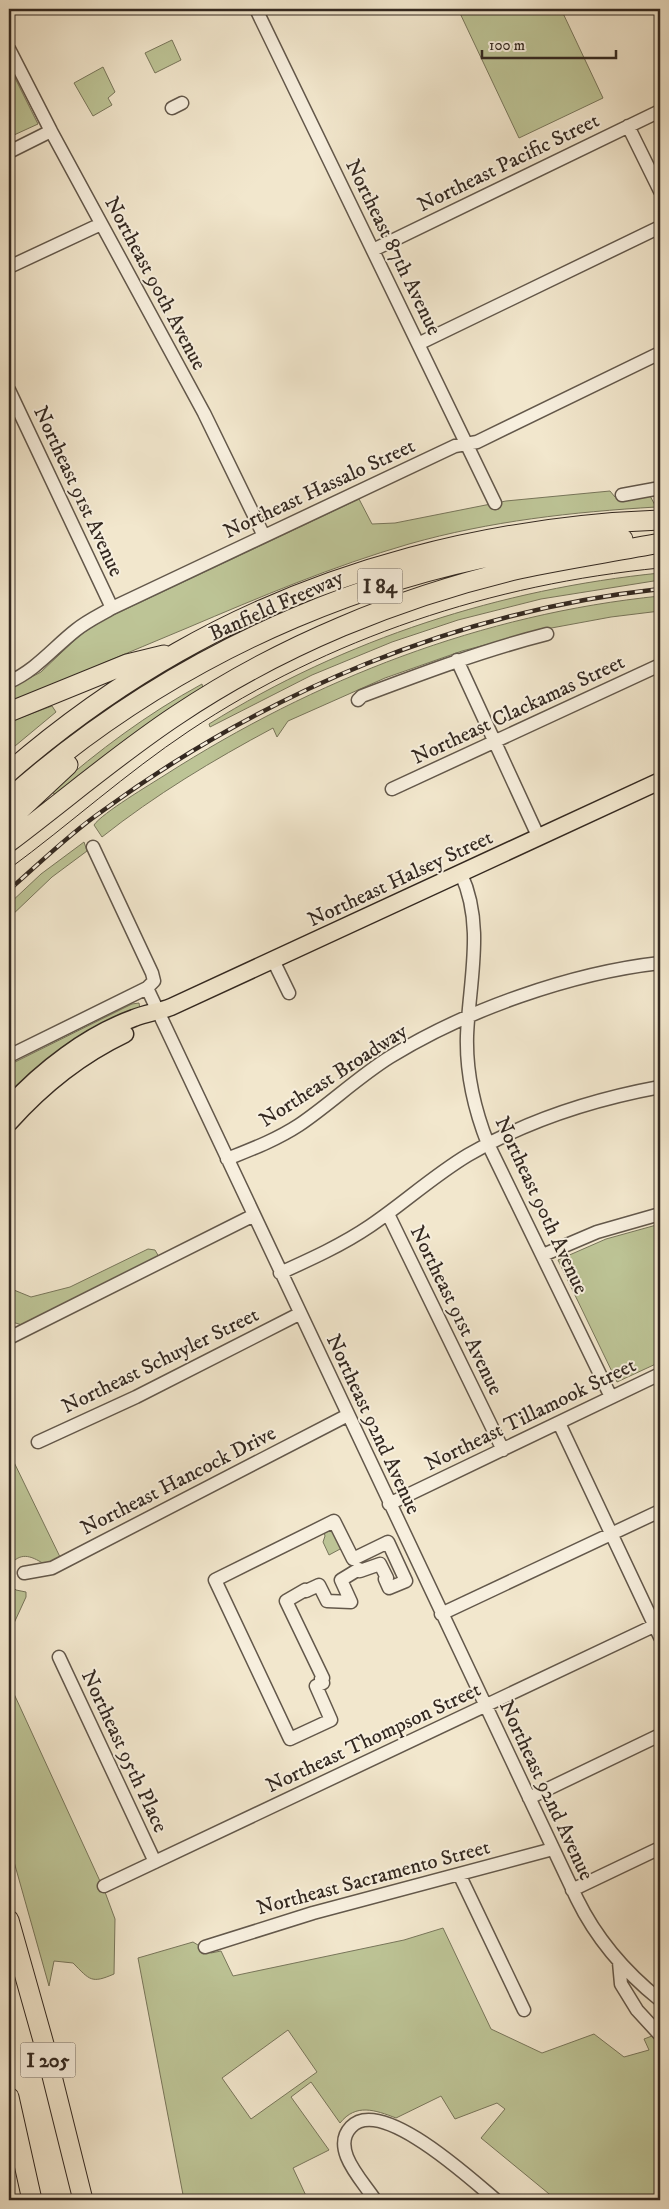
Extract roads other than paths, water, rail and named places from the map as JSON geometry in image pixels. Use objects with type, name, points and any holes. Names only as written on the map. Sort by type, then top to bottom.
[{"type":"highway","name":"Banfield Freeway","points":[[9,772],[87,710],[178,652],[230,625],[290,599],[353,575],[417,556],[482,541],[547,530],[660,520]]},
{"type":"highway","name":"Banfield Freeway","points":[[9,799],[66,751],[125,710],[194,668],[245,641],[328,605],[390,583],[452,566],[517,552],[588,542],[660,537]]},
{"type":"highway","points":[[9,842],[137,742],[179,713],[252,670],[320,636],[399,604],[488,577],[565,560],[660,544]]},
{"type":"highway","points":[[9,712],[127,664],[178,652]]},
{"type":"highway","points":[[9,820],[125,710]]},
{"type":"highway","name":"I 205","points":[[9,1920],[44,2044],[83,2200]]},
{"type":"highway","name":"I 205","points":[[9,2097],[32,2200]]},
{"type":"main road","name":"Northeast Halsey Street","points":[[12,1111],[54,1065],[98,1035],[135,1017],[158,1013],[660,781]]},
{"type":"street","name":"Northeast 87th Avenue","points":[[256,9],[495,502]]},
{"type":"street","name":"Northeast 90th Avenue","points":[[9,49],[51,132],[204,413],[264,536]]},
{"type":"street","name":"Northeast Pacific Street","points":[[373,250],[660,110]]},
{"type":"street","points":[[628,126],[660,191]]},
{"type":"street","points":[[9,152],[51,132]]},
{"type":"street","points":[[9,268],[101,224]]},
{"type":"street","points":[[418,344],[660,227]]},
{"type":"street","name":"Northeast Hassalo Street","points":[[9,682],[38,664],[81,626],[112,608],[455,446],[477,442],[660,353]]},
{"type":"street","name":"Northeast 91st Avenue","points":[[9,390],[112,608]]},
{"type":"street","points":[[622,495],[660,488]]},
{"type":"street","points":[[358,700],[362,696],[457,660],[547,634]]},
{"type":"street","points":[[457,660],[540,838]]},
{"type":"street","name":"Northeast Clackamas Street","points":[[392,789],[660,665]]},
{"type":"street","name":"Northeast 92nd Avenue","points":[[93,847],[152,973],[154,981],[147,988],[158,1013],[202,1102],[299,1314],[572,1890],[589,1922],[619,1962],[640,1985],[658,1995]]},
{"type":"street","name":"Northeast 90th Avenue","points":[[461,874],[470,897],[473,926],[474,958],[468,1018],[468,1057],[473,1094],[488,1144],[611,1398]]},
{"type":"street","points":[[655,963],[660,954]]},
{"type":"street","points":[[273,960],[289,993]]},
{"type":"street","name":"Northeast Broadway","points":[[227,1158],[264,1144],[286,1133],[391,1057],[468,1018],[532,993],[575,979],[655,963]]},
{"type":"street","points":[[9,1056],[147,988]]},
{"type":"street","points":[[280,1273],[346,1241],[388,1214],[434,1178],[488,1144],[591,1104],[660,1087]]},
{"type":"street","name":"Northeast 91st Avenue","points":[[388,1214],[503,1450]]},
{"type":"street","points":[[543,1255],[596,1232],[660,1214]]},
{"type":"street","points":[[9,1338],[254,1215]]},
{"type":"street","name":"Northeast Schuyler Street","points":[[38,1442],[136,1397],[299,1314]]},
{"type":"street","name":"Northeast Tillamook Street","points":[[389,1504],[660,1374]]},
{"type":"street","name":"Northeast Hancock Drive","points":[[24,1573],[52,1568],[348,1415]]},
{"type":"street","points":[[559,1423],[611,1534],[659,1629]]},
{"type":"street","points":[[441,1614],[660,1511]]},
{"type":"street","points":[[334,1521],[353,1558],[388,1542],[406,1580],[389,1588],[384,1579],[387,1578],[386,1575],[380,1564],[377,1564],[360,1571],[359,1569],[341,1580],[351,1602],[327,1601],[320,1585],[299,1592],[300,1594],[286,1601],[323,1678],[321,1679],[323,1683],[316,1686],[331,1720],[290,1739],[215,1580],[334,1521]]},
{"type":"street","name":"Northeast Thompson Street","points":[[104,1886],[485,1706],[659,1629]]},
{"type":"street","name":"Northeast 95th Place","points":[[59,1657],[155,1862]]},
{"type":"street","points":[[529,1798],[660,1735]]},
{"type":"street","points":[[572,1890],[660,1848]]},
{"type":"street","name":"Northeast Sacramento Street","points":[[205,1947],[313,1914],[553,1849]]},
{"type":"street","points":[[460,1874],[524,2010]]},
{"type":"street","points":[[619,1962],[620,1984],[637,2010],[660,2035]]},
{"type":"street","points":[[375,2200],[350,2162],[344,2146],[349,2129],[362,2121],[382,2122],[417,2138],[442,2155],[496,2200]]},
{"type":"tram line","points":[[9,869],[120,781],[189,731],[243,698],[298,669],[356,643],[414,621],[474,602],[536,587],[660,568]]},
{"type":"railway","points":[[9,890],[89,821],[164,769],[229,730],[297,695],[366,664],[438,638],[510,616],[585,600],[660,589]]}]
